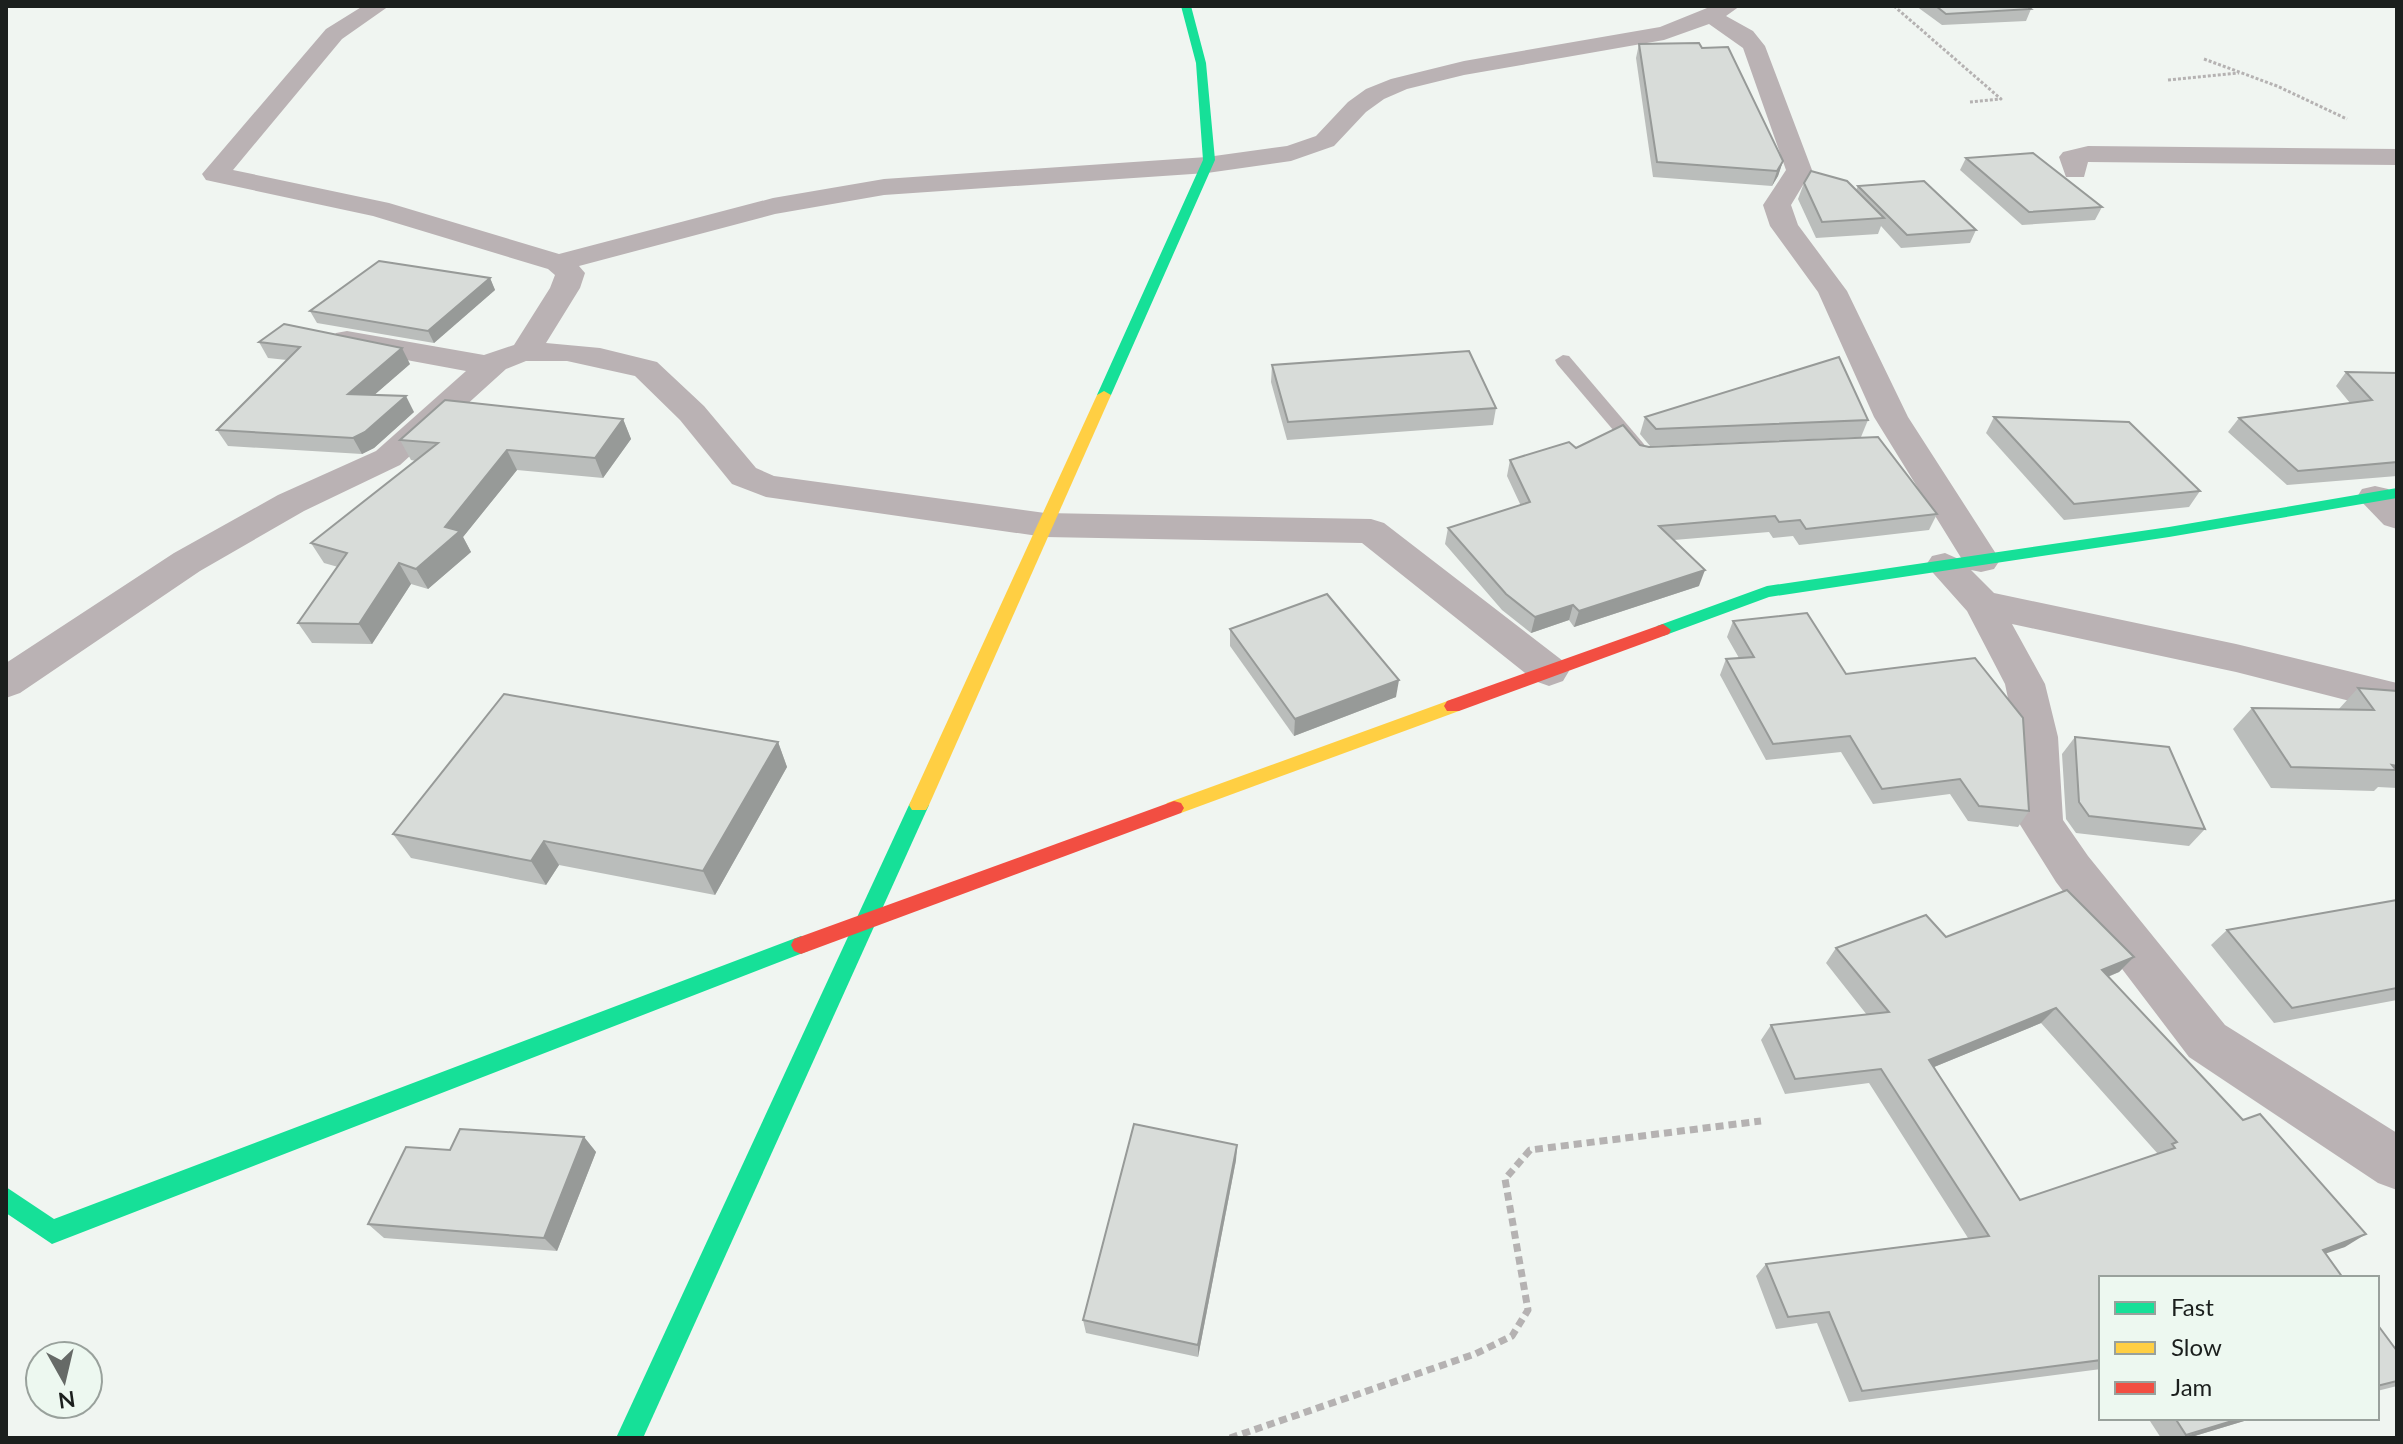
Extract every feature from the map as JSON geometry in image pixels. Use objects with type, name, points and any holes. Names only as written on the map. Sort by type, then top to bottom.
[{"type":"street","points":[[378,6],[334,34],[215,174],[379,209],[558,263],[570,273],[565,288],[525,352]]},
{"type":"street","points":[[629,1438],[868,919],[1207,165],[1207,100],[1197,33],[1186,6]]},
{"type":"street","points":[[558,263],[773,206],[884,187],[1249,161],[1313,147],[1339,129],[1357,107],[1375,94],[1399,84],[1464,68],[1664,33],[1719,11],[1754,46],[1799,170],[1777,205],[1784,226],[1832,291],[1891,417],[1900,443],[2025,684],[2037,737],[2041,823],[2072,869],[2207,1041],[2397,1164]]},
{"type":"street","points":[[2075,171],[2072,157],[2088,154],[2397,157]]},
{"type":"street","points":[[322,336],[490,366]]},
{"type":"street","points":[[6,683],[30,664],[187,562],[291,503],[388,458],[490,366],[509,355],[525,352],[578,354],[646,369],[692,413],[744,476],[766,486],[1045,525],[1371,531],[1549,671]]},
{"type":"street","points":[[6,1199],[52,1232],[868,919],[1767,592],[1970,576],[2169,532],[2390,503]]},
{"type":"street","points":[[1970,576],[2236,658],[2397,698]]},
{"type":"lane","points":[[1563,360],[1644,455],[1659,454]]},
{"type":"path","points":[[1894,6],[2001,99],[1970,102]]},
{"type":"path","points":[[2204,59],[2277,86],[2354,122]]},
{"type":"path","points":[[2168,80],[2240,72]]},
{"type":"path","points":[[1230,1438],[1475,1354],[1512,1336],[1528,1310],[1505,1179],[1530,1150],[1761,1121]]},
{"type":"building","points":[[1936,6],[2027,6],[2031,9],[1946,14]]},
{"type":"building","points":[[1699,43],[1702,48],[1728,47],[1783,161],[1777,171],[1657,162],[1639,44]]},
{"type":"building","points":[[2033,153],[2102,207],[2029,212],[1966,158]]},
{"type":"building","points":[[1811,171],[1847,181],[1884,218],[1822,222],[1804,183]]},
{"type":"building","points":[[1924,181],[1976,230],[1907,235],[1858,186]]},
{"type":"building","points":[[379,261],[490,278],[428,331],[310,311]]},
{"type":"building","points":[[284,324],[402,348],[348,394],[406,396],[365,432],[353,438],[217,430],[300,347],[259,342]]},
{"type":"building","points":[[1469,351],[1496,408],[1288,422],[1272,365]]},
{"type":"building","points":[[1839,357],[1868,420],[1656,429],[1645,417]]},
{"type":"building","points":[[2346,372],[2397,373],[2397,462],[2298,471],[2239,418],[2372,400]]},
{"type":"building","points":[[445,400],[623,419],[595,458],[507,450],[445,527],[460,531],[416,569],[399,563],[359,624],[298,623],[347,553],[311,543],[438,443],[400,440]]},
{"type":"building","points":[[1994,417],[2129,422],[2200,491],[2074,504]]},
{"type":"building","points":[[1623,425],[1640,445],[1649,447],[1878,437],[1937,514],[1806,529],[1800,520],[1779,522],[1775,516],[1659,526],[1705,570],[1579,611],[1573,605],[1535,617],[1506,594],[1448,528],[1530,502],[1510,460],[1569,442],[1576,448]]},
{"type":"building","points":[[1327,594],[1399,680],[1295,719],[1230,629]]},
{"type":"building","points":[[1807,613],[1846,674],[1975,658],[2023,718],[2029,811],[1979,806],[1960,779],[1882,789],[1850,736],[1773,744],[1726,659],[1754,657],[1733,621]]},
{"type":"building","points":[[2358,688],[2397,691],[2397,766],[2392,765],[2396,770],[2291,767],[2252,708],[2374,710]]},
{"type":"building","points":[[504,694],[778,742],[703,871],[544,841],[531,861],[393,834]]},
{"type":"building","points":[[2075,737],[2169,747],[2205,829],[2089,816],[2079,802]]},
{"type":"building","points":[[2067,890],[2134,957],[2102,970],[2243,1120],[2260,1114],[2366,1234],[2323,1250],[2342,1276],[2099,1276],[2099,1360],[1862,1391],[1829,1312],[1788,1317],[1766,1264],[1989,1236],[1881,1069],[1795,1079],[1771,1025],[1889,1012],[1836,948],[1926,915],[1946,937]],"holes":[[[2056,1008],[2177,1142],[2172,1144],[2175,1148],[2020,1200],[1929,1060]]]},
{"type":"building","points":[[2397,900],[2397,988],[2292,1008],[2227,930]]},
{"type":"building","points":[[1134,1124],[1237,1145],[1198,1345],[1083,1320]]},
{"type":"building","points":[[460,1129],[584,1137],[544,1238],[368,1224],[406,1147],[450,1150]]},
{"type":"building","points":[[2379,1327],[2397,1351],[2397,1381],[2379,1386]]},
{"type":"building","points":[[2176,1420],[2235,1420],[2186,1435]]},
{"type":"traffic: fast","points":[[1104,395],[1209,160],[1201,63],[1186,6]]},
{"type":"traffic: fast","points":[[1663,630],[1767,592],[2169,532],[2397,493]]},
{"type":"traffic: fast","points":[[629,1438],[919,805]]},
{"type":"traffic: fast","points":[[6,1199],[52,1232],[801,945]]},
{"type":"traffic: slow","points":[[919,805],[1104,395]]},
{"type":"traffic: slow","points":[[1174,808],[1453,706]]},
{"type":"traffic: jam","points":[[1453,706],[1663,630]]},
{"type":"traffic: jam","points":[[801,945],[1174,808]]}]
